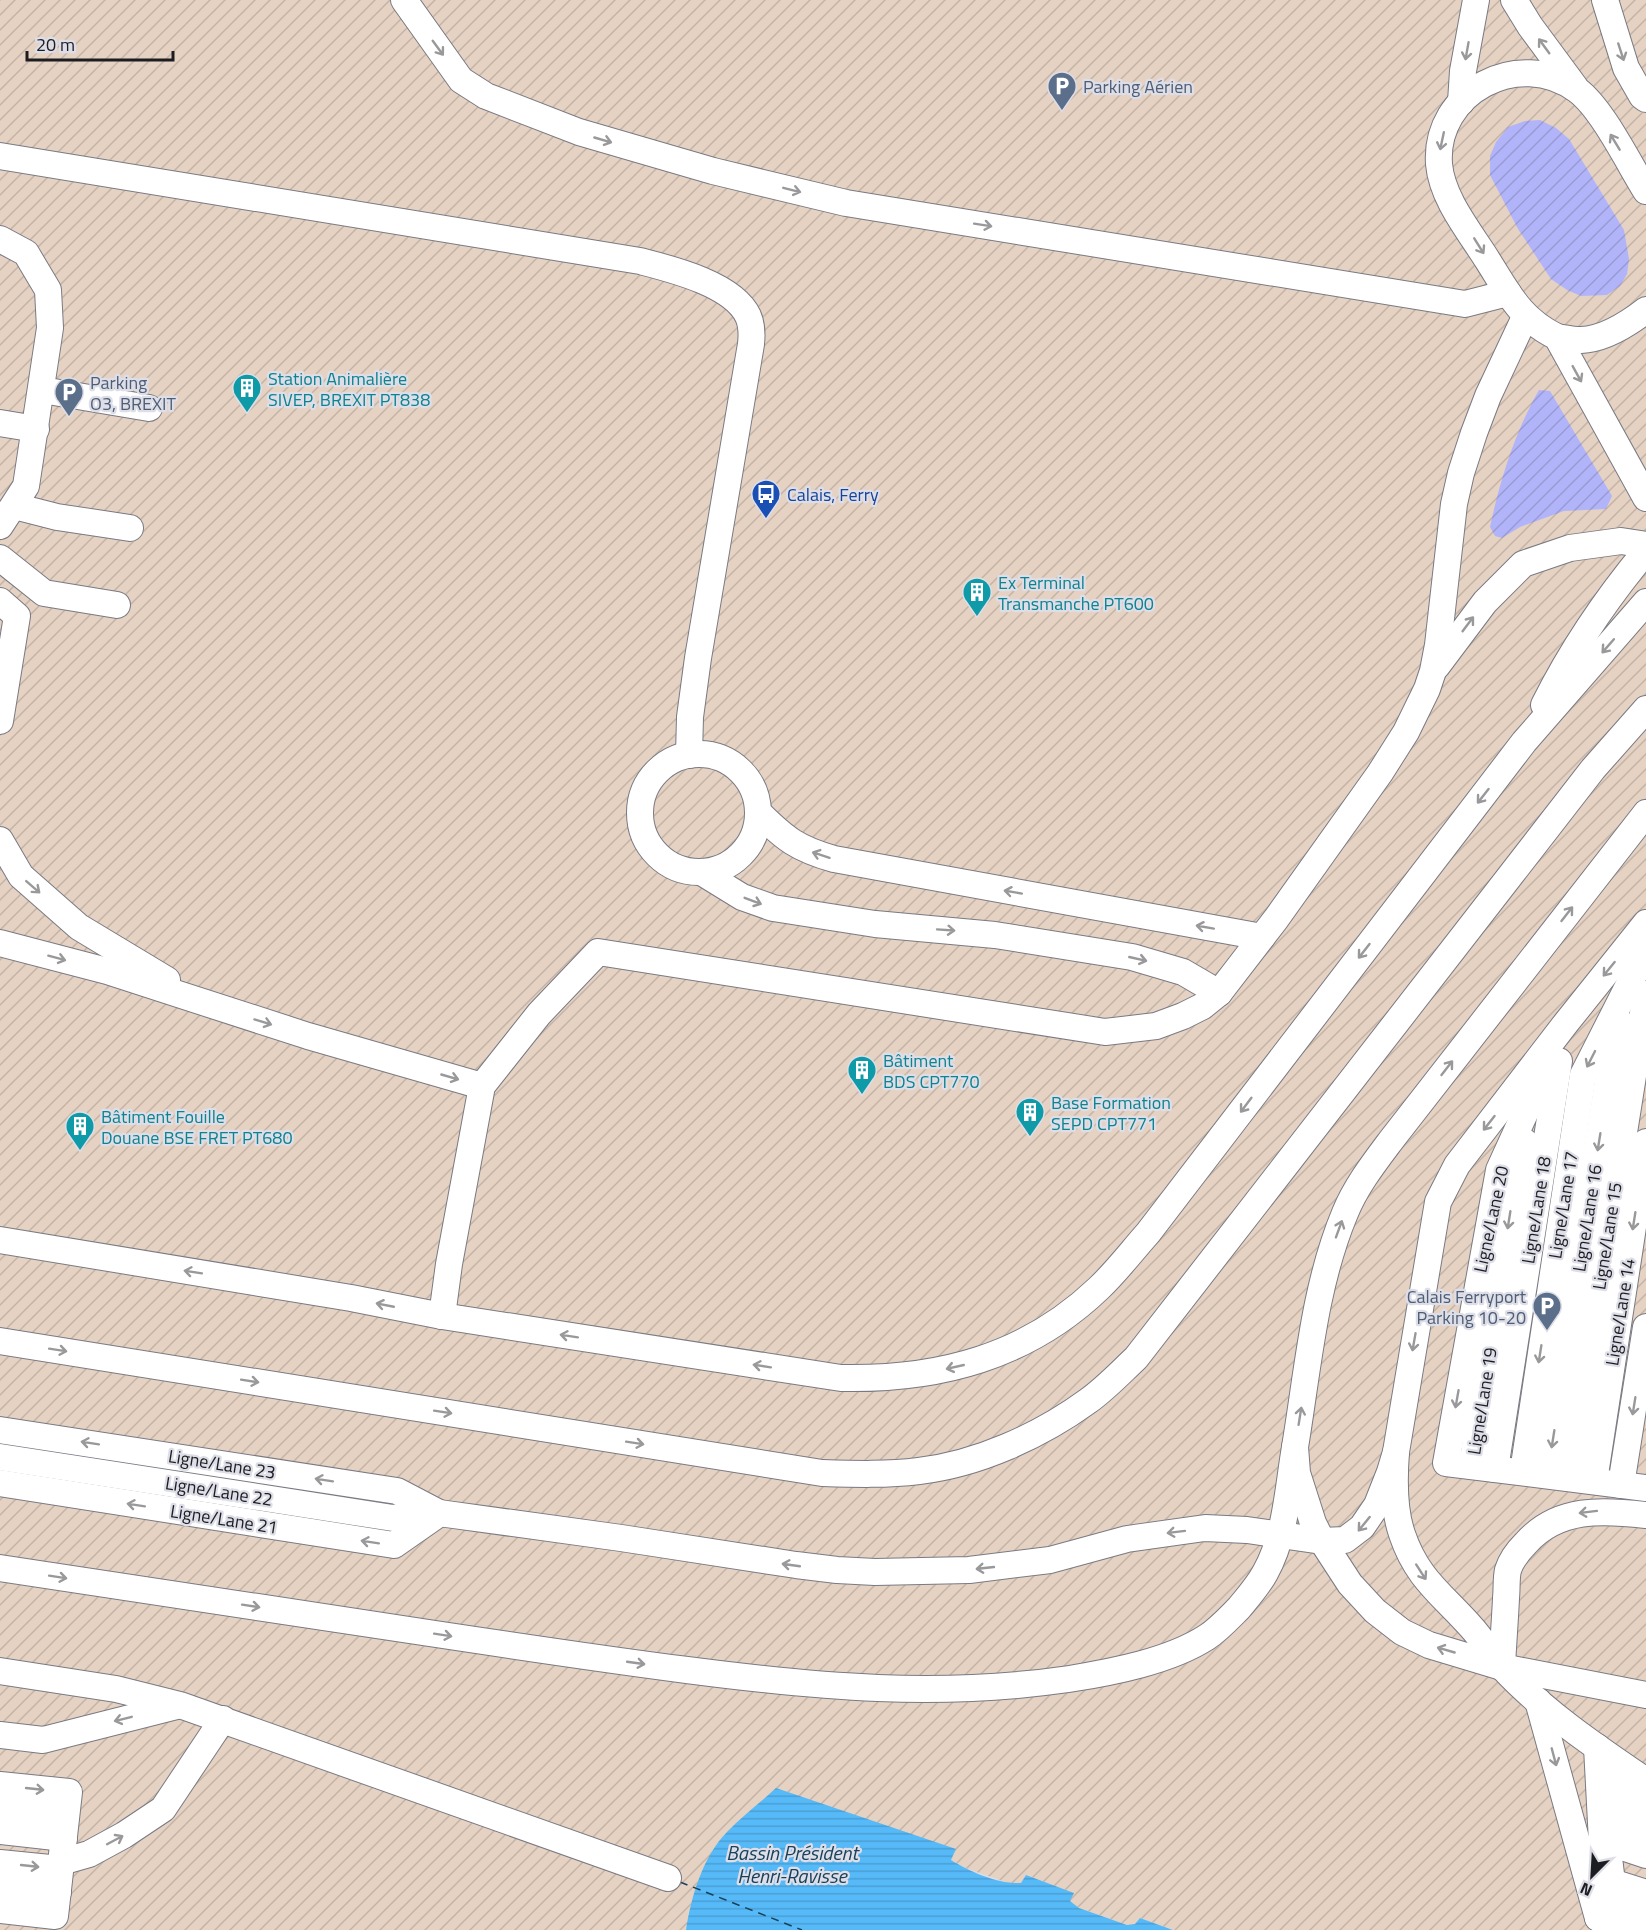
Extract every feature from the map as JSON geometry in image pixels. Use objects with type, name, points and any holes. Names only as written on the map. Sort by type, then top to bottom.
[{"type":"lane","points":[[404,0],[461,80],[486,96],[579,132],[713,171],[846,203],[1465,304],[1508,293]]},
{"type":"lane","points":[[1461,102],[1463,71],[1476,0]]},
{"type":"lane","points":[[1514,0],[1530,26],[1577,90],[1593,105],[1646,191]]},
{"type":"lane","points":[[1605,0],[1626,68],[1646,99]]},
{"type":"lane","points":[[1577,90],[1556,78],[1514,73],[1496,78],[1478,87],[1448,118],[1440,142],[1439,166],[1448,196],[1508,293],[1525,317],[1541,329],[1557,337],[1581,340],[1606,334],[1631,322],[1646,310]]},
{"type":"lane","points":[[0,156],[640,261],[693,277],[726,293],[741,306],[748,316],[752,330],[751,344],[698,658],[690,717],[689,755]]},
{"type":"lane","points":[[0,239],[26,253],[48,290],[50,328],[26,486],[7,516]]},
{"type":"lane","points":[[442,1316],[449,1264],[482,1086],[538,1014],[598,952],[1105,1032],[1156,1026],[1203,1006],[1219,993],[1380,773],[1406,732],[1427,689],[1438,645],[1449,535],[1461,473],[1488,396],[1525,317]]},
{"type":"lane","points":[[1557,337],[1646,498]]},
{"type":"lane","points":[[42,390],[149,408]]},
{"type":"lane","points":[[0,423],[36,429]]},
{"type":"lane","points":[[7,516],[57,517],[130,528]]},
{"type":"lane","points":[[1433,671],[1485,602],[1523,564],[1570,548],[1621,542],[1646,545]]},
{"type":"lane","points":[[1524,742],[1562,669],[1585,631],[1611,593],[1646,551]]},
{"type":"lane","points":[[0,558],[44,593],[117,605]]},
{"type":"lane","points":[[0,601],[17,616],[0,721]]},
{"type":"lane","points":[[0,1240],[351,1298],[442,1316],[841,1378],[875,1379],[911,1376],[981,1360],[1011,1350],[1072,1311],[1100,1287],[1148,1233],[1524,742],[1646,602]]},
{"type":"lane","points":[[0,1341],[822,1473],[863,1474],[922,1471],[1009,1445],[1044,1428],[1089,1400],[1136,1358],[1593,769],[1646,709]]},
{"type":"lane","points":[[702,754],[715,756],[738,768],[747,777],[757,800],[759,813],[758,826],[753,838],[738,858],[721,868],[703,873],[690,872],[666,862],[648,844],[640,820],[640,807],[648,783],[666,764],[689,755],[702,754]]},
{"type":"lane","points":[[759,813],[798,847],[834,860],[1262,937]]},
{"type":"lane","points":[[0,1568],[660,1666],[842,1687],[936,1690],[1043,1683],[1116,1671],[1188,1648],[1209,1636],[1230,1618],[1249,1595],[1266,1572],[1280,1535],[1321,1285],[1345,1212],[1374,1163],[1646,813]]},
{"type":"lane","points":[[0,840],[21,876],[79,927],[162,978],[230,1012]]},
{"type":"lane","points":[[703,873],[742,897],[773,908],[884,925],[974,932],[1132,957],[1183,972],[1219,993]]},
{"type":"lane","points":[[1646,924],[1566,1023],[1457,1165],[1438,1202],[1394,1472],[1396,1508],[1401,1532],[1413,1560],[1426,1581],[1472,1628],[1502,1667],[1539,1701],[1597,1748],[1646,1781]]},
{"type":"lane","points":[[0,943],[107,971],[230,1012],[482,1086]]},
{"type":"lane","name":"Ligne/Lane 17","points":[[1558,1477],[1583,1074],[1646,951]]},
{"type":"lane","name":"Ligne/Lane 16","points":[[1558,1477],[1614,1042],[1646,965]]},
{"type":"lane","name":"Ligne/Lane 15","points":[[1558,1477],[1646,994]]},
{"type":"lane","name":"Ligne/Lane 20","points":[[1484,1467],[1446,1462],[1498,1170],[1566,1023]]},
{"type":"lane","name":"Ligne/Lane 18","points":[[1484,1467],[1566,1023]]},
{"type":"lane","name":"Ligne/Lane 14","points":[[1558,1477],[1646,1142]]},
{"type":"lane","points":[[1484,1467],[1640,1487],[1646,1327]]},
{"type":"lane","name":"Ligne/Lane 23","points":[[0,1430],[397,1491],[439,1513]]},
{"type":"lane","points":[[1295,1447],[1297,1473],[1322,1541],[1350,1584],[1376,1611],[1402,1632],[1429,1645],[1502,1667],[1646,1695]]},
{"type":"lane","points":[[439,1513],[796,1565],[875,1572],[969,1570],[1050,1560],[1127,1539],[1196,1529],[1226,1528],[1322,1541],[1345,1540],[1362,1527],[1385,1488],[1396,1452]]},
{"type":"lane","name":"Ligne/Lane 22","points":[[0,1457],[393,1518],[439,1513]]},
{"type":"lane","name":"Ligne/Lane 21","points":[[0,1483],[394,1545],[439,1513]]},
{"type":"lane","points":[[1502,1667],[1508,1570],[1520,1549],[1533,1535],[1550,1523],[1566,1516],[1589,1511],[1615,1511],[1646,1515]]},
{"type":"lane","points":[[0,1671],[116,1689],[180,1705],[668,1878]]},
{"type":"lane","points":[[1539,1701],[1598,1918]]},
{"type":"lane","points":[[0,1735],[43,1740],[180,1705]]},
{"type":"lane","points":[[0,1863],[89,1854],[124,1835],[163,1809],[223,1719]]},
{"type":"lane","points":[[1597,1748],[1640,1802],[1646,1804]]},
{"type":"lane","points":[[1597,1748],[1632,1825],[1646,1830]]},
{"type":"lane","points":[[1597,1748],[1625,1848],[1646,1855]]},
{"type":"lane","points":[[1597,1748],[1612,1882],[1646,1893]]},
{"type":"lane","points":[[1597,1748],[1605,1899],[1646,1912]]},
{"type":"lane","points":[[0,1785],[62,1855]]},
{"type":"lane","points":[[0,1809],[62,1855]]},
{"type":"lane","points":[[0,1831],[62,1855]]},
{"type":"lane","points":[[0,1886],[62,1855]]},
{"type":"lane","points":[[0,1910],[62,1855]]},
{"type":"lane","points":[[1598,1918],[1624,1930]]},
{"type":"lane","points":[[1598,1918],[1635,1930]]},
{"type":"shaded area","points":[[0,0],[1646,0],[1646,1930],[1173,1930],[1140,1918],[1135,1924],[1127,1925],[1079,1908],[1069,1901],[1073,1893],[1026,1875],[1021,1883],[1008,1883],[965,1868],[951,1860],[955,1849],[689,1912],[686,1930],[0,1930]]},
{"type":"shaded area","points":[[1540,120],[1556,128],[1569,139],[1624,230],[1629,259],[1627,274],[1620,286],[1607,295],[1581,296],[1551,279],[1518,229],[1490,175],[1490,156],[1496,142],[1508,127],[1525,121]]},
{"type":"shaded area","points":[[1539,390],[1550,391],[1612,496],[1606,509],[1564,511],[1520,527],[1502,538],[1495,536],[1490,527],[1494,509],[1516,439]]},
{"type":"water","name":"Bassin Président Henri-Ravisse","points":[[776,1788],[956,1849],[951,1860],[984,1876],[1003,1882],[1021,1883],[1026,1875],[1074,1893],[1070,1901],[1079,1908],[1127,1925],[1135,1924],[1140,1918],[1173,1930],[686,1930],[699,1878],[711,1853],[733,1826]]},
{"type":"ferry route","points":[[680,1882],[802,1930]]},
{"type":"place","name":"Parking Aérien","points":[[1062,112]]},
{"type":"place","name":"Station Animalière SIVEP, BREXIT PT838","points":[[247,414]]},
{"type":"place","name":"Parking O3, BREXIT","points":[[69,418]]},
{"type":"place","name":"Calais, Ferry","points":[[766,520]]},
{"type":"place","name":"Ex Terminal Transmanche PT600","points":[[977,618]]},
{"type":"place","name":"Bâtiment BDS CPT770","points":[[862,1096]]},
{"type":"place","name":"Base Formation SEPD CPT771","points":[[1030,1138]]},
{"type":"place","name":"Bâtiment Fouille Douane BSE FRET PT680","points":[[80,1152]]},
{"type":"place","name":"Calais Ferryport Parking 10-20","points":[[1547,1332]]}]
